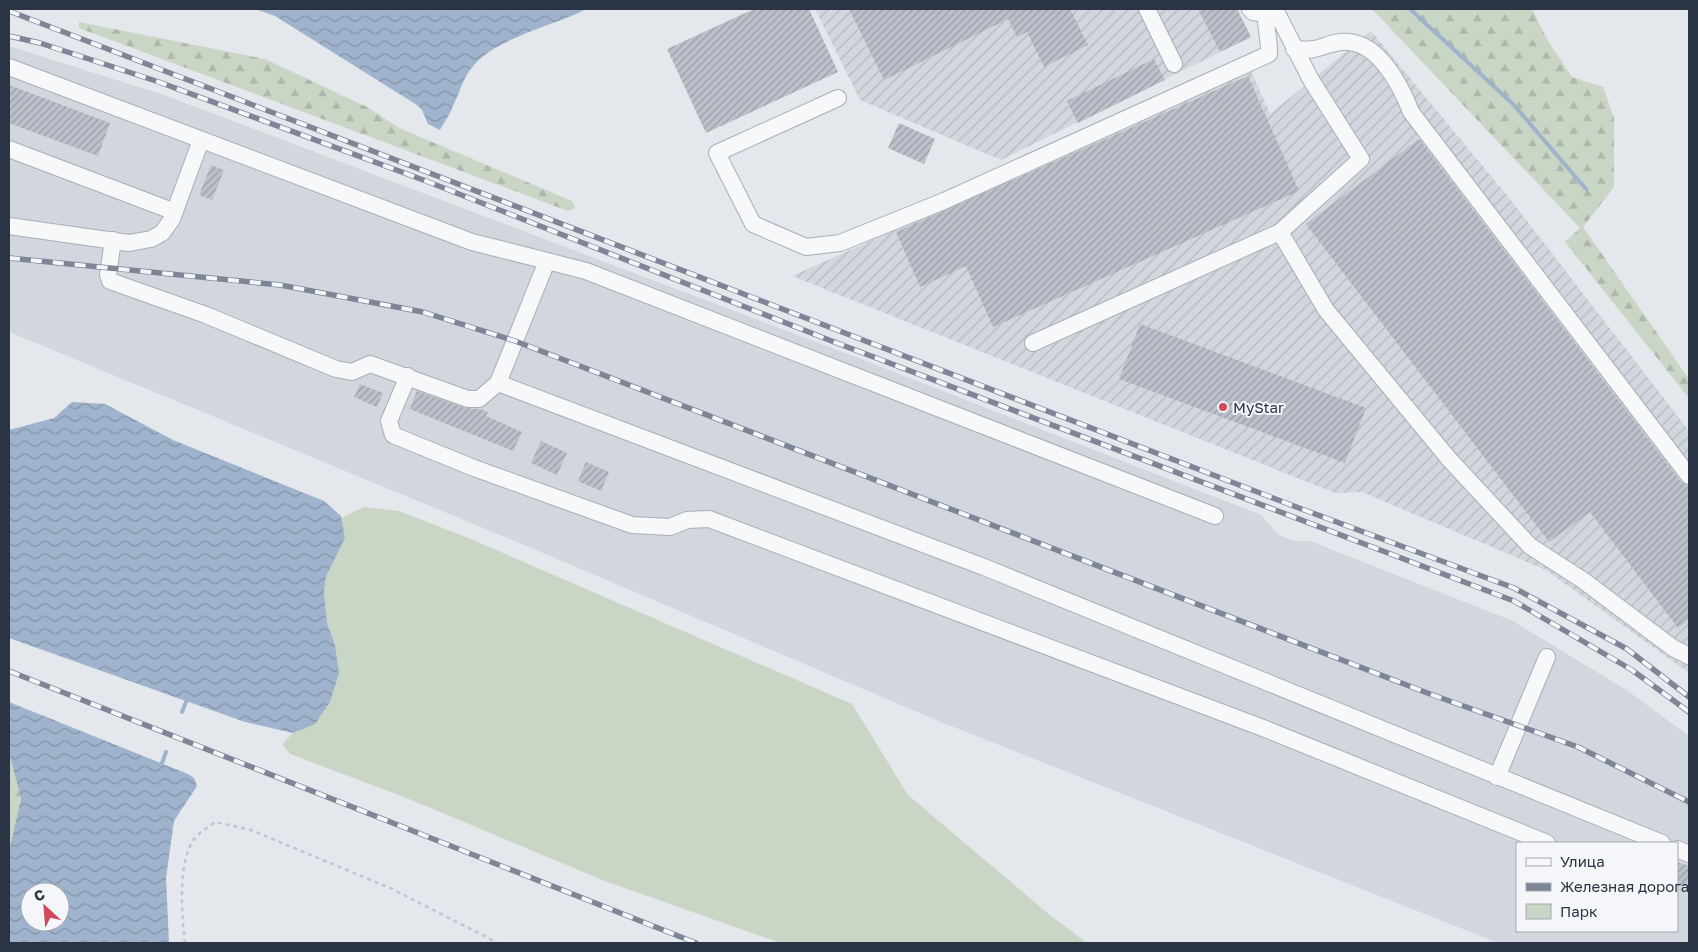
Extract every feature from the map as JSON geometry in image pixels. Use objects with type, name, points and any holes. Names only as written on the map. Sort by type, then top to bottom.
[{"type":"lane","points":[[1147,9],[1174,64]]},
{"type":"lane","points":[[1250,9],[1253,12],[1271,10]]},
{"type":"lane","points":[[1033,343],[1280,232],[1361,159],[1311,80],[1271,10]]},
{"type":"lane","points":[[838,98],[718,153],[753,224],[806,247],[840,243],[944,201],[1269,54],[1270,42],[1265,30],[1271,10]]},
{"type":"lane","points":[[1294,49],[1314,49],[1348,41],[1364,47],[1378,57],[1403,92],[1411,112],[1689,476]]},
{"type":"lane","points":[[9,67],[472,242],[586,271],[1215,516]]},
{"type":"lane","points":[[9,226],[129,243],[150,240],[162,233],[175,212],[201,140]]},
{"type":"lane","points":[[9,149],[175,212]]},
{"type":"lane","points":[[1280,232],[1326,310],[1449,460],[1530,546],[1584,581],[1673,648],[1689,656]]},
{"type":"lane","points":[[113,240],[108,274],[110,281],[206,315],[336,369],[352,372],[370,364],[468,399],[480,399],[498,383],[547,262]]},
{"type":"lane","points":[[408,376],[389,421],[393,436],[474,468],[632,524],[670,527],[687,520],[709,520],[896,588],[1263,728],[1545,842]]},
{"type":"lane","points":[[498,383],[984,567],[1660,842]]},
{"type":"lane","points":[[1497,777],[1547,657]]},
{"type":"path","points":[[185,943],[181,910],[185,863],[194,839],[216,822],[250,830],[390,888],[498,943]]},
{"type":"shaded area","points":[[815,9],[1237,9],[1251,37],[1001,160],[860,100]]},
{"type":"shaded area","points":[[1371,31],[1514,204],[1689,431],[1689,673],[1546,570],[1362,492],[1335,493],[792,276],[1251,71],[1270,114]]},
{"type":"shaded area","points":[[9,46],[164,95],[861,359],[1261,515],[1279,535],[1293,541],[1310,541],[1513,621],[1628,691],[1689,736],[1689,943],[1498,943],[941,722],[517,542],[9,332]]},
{"type":"green space","points":[[1372,9],[1532,9],[1548,41],[1572,77],[1603,87],[1614,118],[1614,187],[1583,227],[1689,379],[1689,398],[1565,242],[1580,228]]},
{"type":"green space","points":[[79,22],[265,59],[367,107],[399,128],[572,201],[575,208],[568,211],[79,28]]},
{"type":"green space","points":[[364,507],[399,511],[466,537],[852,704],[908,795],[1051,916],[1087,943],[780,943],[605,881],[409,799],[290,754],[282,744],[293,733],[315,723],[335,645],[327,623],[324,591],[326,577],[345,538],[341,518]]},
{"type":"green space","points":[[9,752],[21,799],[9,851]]},
{"type":"water","points":[[255,9],[587,9],[511,40],[484,55],[467,74],[440,130],[428,124],[422,110],[417,105],[275,16]]},
{"type":"water","points":[[72,402],[105,404],[173,440],[324,501],[341,516],[345,538],[326,577],[324,591],[327,623],[335,645],[339,673],[330,702],[315,724],[293,733],[245,722],[9,638],[9,430],[54,418]]},
{"type":"water","points":[[9,702],[194,778],[197,786],[174,821],[166,878],[169,943],[9,943],[9,851],[21,799],[9,752]]},
{"type":"building","points":[[754,9],[809,9],[838,72],[706,133],[667,49]]},
{"type":"building","points":[[849,9],[1070,9],[1088,45],[1044,67],[1027,32],[1017,37],[1008,19],[884,80]]},
{"type":"building","points":[[1198,9],[1237,9],[1251,37],[1220,52]]},
{"type":"building","points":[[1154,59],[1165,80],[1078,123],[1067,101]]},
{"type":"building","points":[[1248,76],[1299,191],[993,327],[966,266],[920,287],[896,232]]},
{"type":"building","points":[[9,85],[110,123],[98,156],[9,123]]},
{"type":"building","points":[[899,123],[935,139],[924,164],[888,148]]},
{"type":"building","points":[[1419,139],[1681,482],[1689,487],[1689,619],[1678,628],[1590,512],[1549,542],[1306,224]]},
{"type":"building","points":[[211,165],[224,170],[212,200],[199,195]]},
{"type":"building","points":[[1140,324],[1366,408],[1345,463],[1119,379]]},
{"type":"building","points":[[360,384],[383,393],[377,407],[354,397]]},
{"type":"building","points":[[417,391],[465,408],[480,409],[488,412],[486,416],[522,432],[513,451],[410,409]]},
{"type":"building","points":[[541,441],[567,453],[557,475],[531,463]]},
{"type":"building","points":[[586,462],[609,472],[601,491],[578,481]]},
{"type":"building","points":[[1678,862],[1689,866],[1687,886],[1678,883]]},
{"type":"waterway","points":[[1410,9],[1513,104],[1586,189]]},
{"type":"waterway","points":[[182,712],[186,702]]},
{"type":"waterway","points":[[162,763],[166,752]]},
{"type":"railway","points":[[9,11],[1299,508],[1514,588],[1627,649],[1689,697]]},
{"type":"railway","points":[[9,36],[40,43],[159,82],[426,181],[829,340],[1514,601],[1632,670],[1689,712]]},
{"type":"railway","points":[[9,258],[280,285],[423,312],[515,341],[1430,694],[1578,747],[1689,802]]},
{"type":"railway","points":[[9,671],[696,943]]},
{"type":"place","name":"MyStar","points":[[1223,407]]}]
